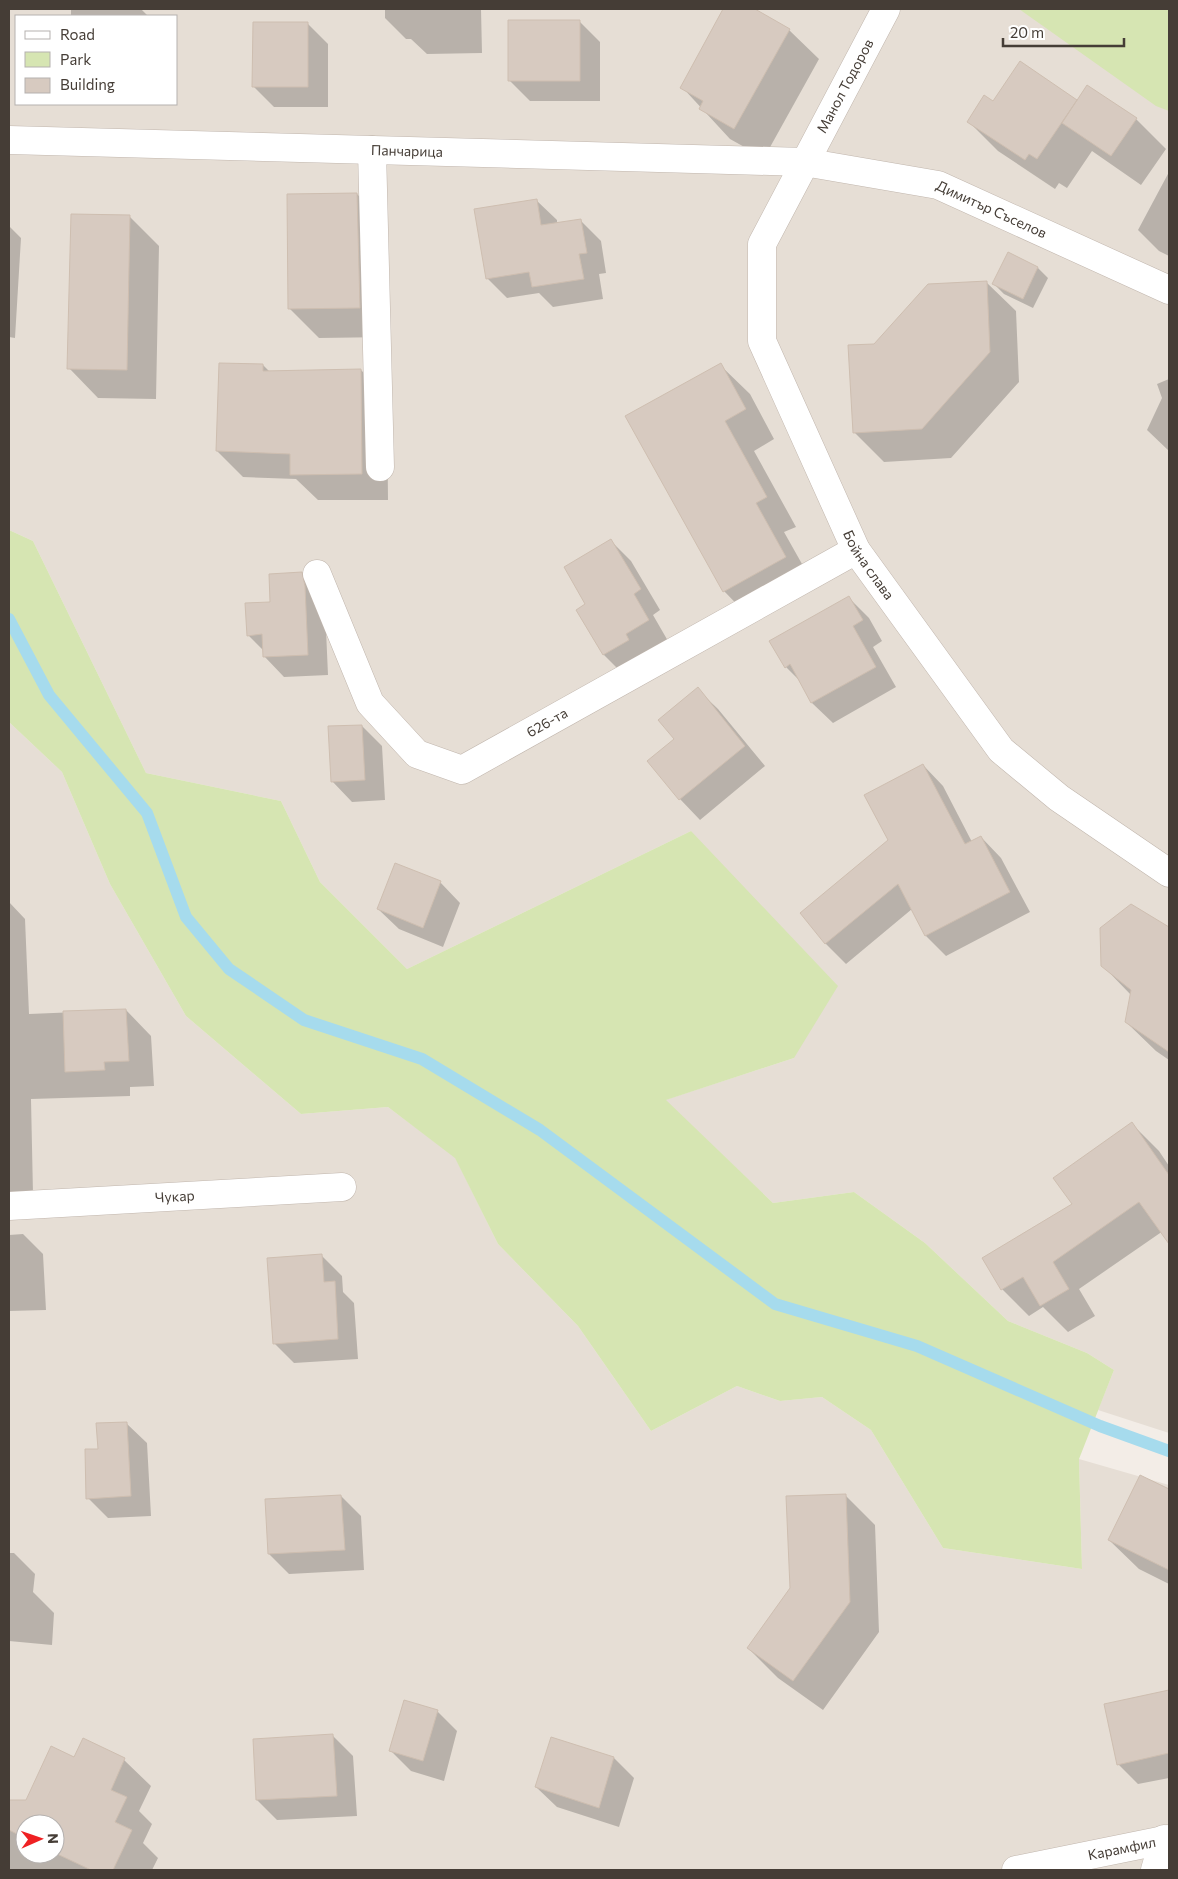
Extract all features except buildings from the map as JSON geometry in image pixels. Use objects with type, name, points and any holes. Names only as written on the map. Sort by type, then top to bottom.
[{"type":"street","name":"Манол Тодоров","points":[[804,162],[886,9]]},
{"type":"street","name":"Панчарица","points":[[9,140],[804,162]]},
{"type":"street","points":[[372,150],[380,466]]},
{"type":"street","name":"Димитър Съселов","points":[[804,162],[938,185],[1169,290]]},
{"type":"street","name":"Бойна слава","points":[[804,162],[762,244],[762,341],[856,550],[1001,750],[1059,798],[1169,873]]},
{"type":"street","name":"626-та","points":[[317,574],[370,703],[417,754],[462,770],[856,550]]},
{"type":"street","name":"Чукар","points":[[9,1206],[342,1187]]},
{"type":"street","points":[[1155,1870],[1167,1839]]},
{"type":"street","name":"Карамфил","points":[[1016,1870],[1167,1839]]},
{"type":"shaded area","points":[[9,9],[1169,9],[1169,1433],[1098,1410],[1114,1370],[1087,1353],[1008,1321],[925,1243],[854,1192],[773,1203],[665,1100],[794,1058],[691,831],[407,969],[320,882],[281,801],[146,773],[33,541],[9,530]]},
{"type":"shaded area","points":[[9,722],[62,772],[110,884],[186,1016],[301,1114],[388,1107],[455,1157],[498,1244],[578,1326],[651,1431],[737,1386],[780,1401],[822,1397],[871,1430],[943,1548],[1082,1569],[1079,1459],[1169,1485],[1169,1870],[9,1870]]},
{"type":"green space","points":[[1019,9],[1169,9],[1169,111],[1156,106]]},
{"type":"green space","points":[[9,530],[33,541],[146,773],[281,801],[320,882],[407,969],[691,831],[838,986],[794,1058],[666,1100],[773,1203],[854,1192],[925,1243],[1008,1321],[1087,1353],[1114,1370],[1079,1459],[1082,1569],[943,1548],[871,1430],[822,1397],[780,1401],[737,1386],[651,1431],[578,1326],[498,1244],[455,1158],[388,1107],[301,1114],[186,1016],[110,884],[62,772],[9,722]]},
{"type":"waterway","points":[[9,619],[49,695],[147,813],[186,917],[229,969],[304,1020],[422,1059],[540,1130],[775,1304],[917,1346],[1100,1426],[1169,1451]]}]
